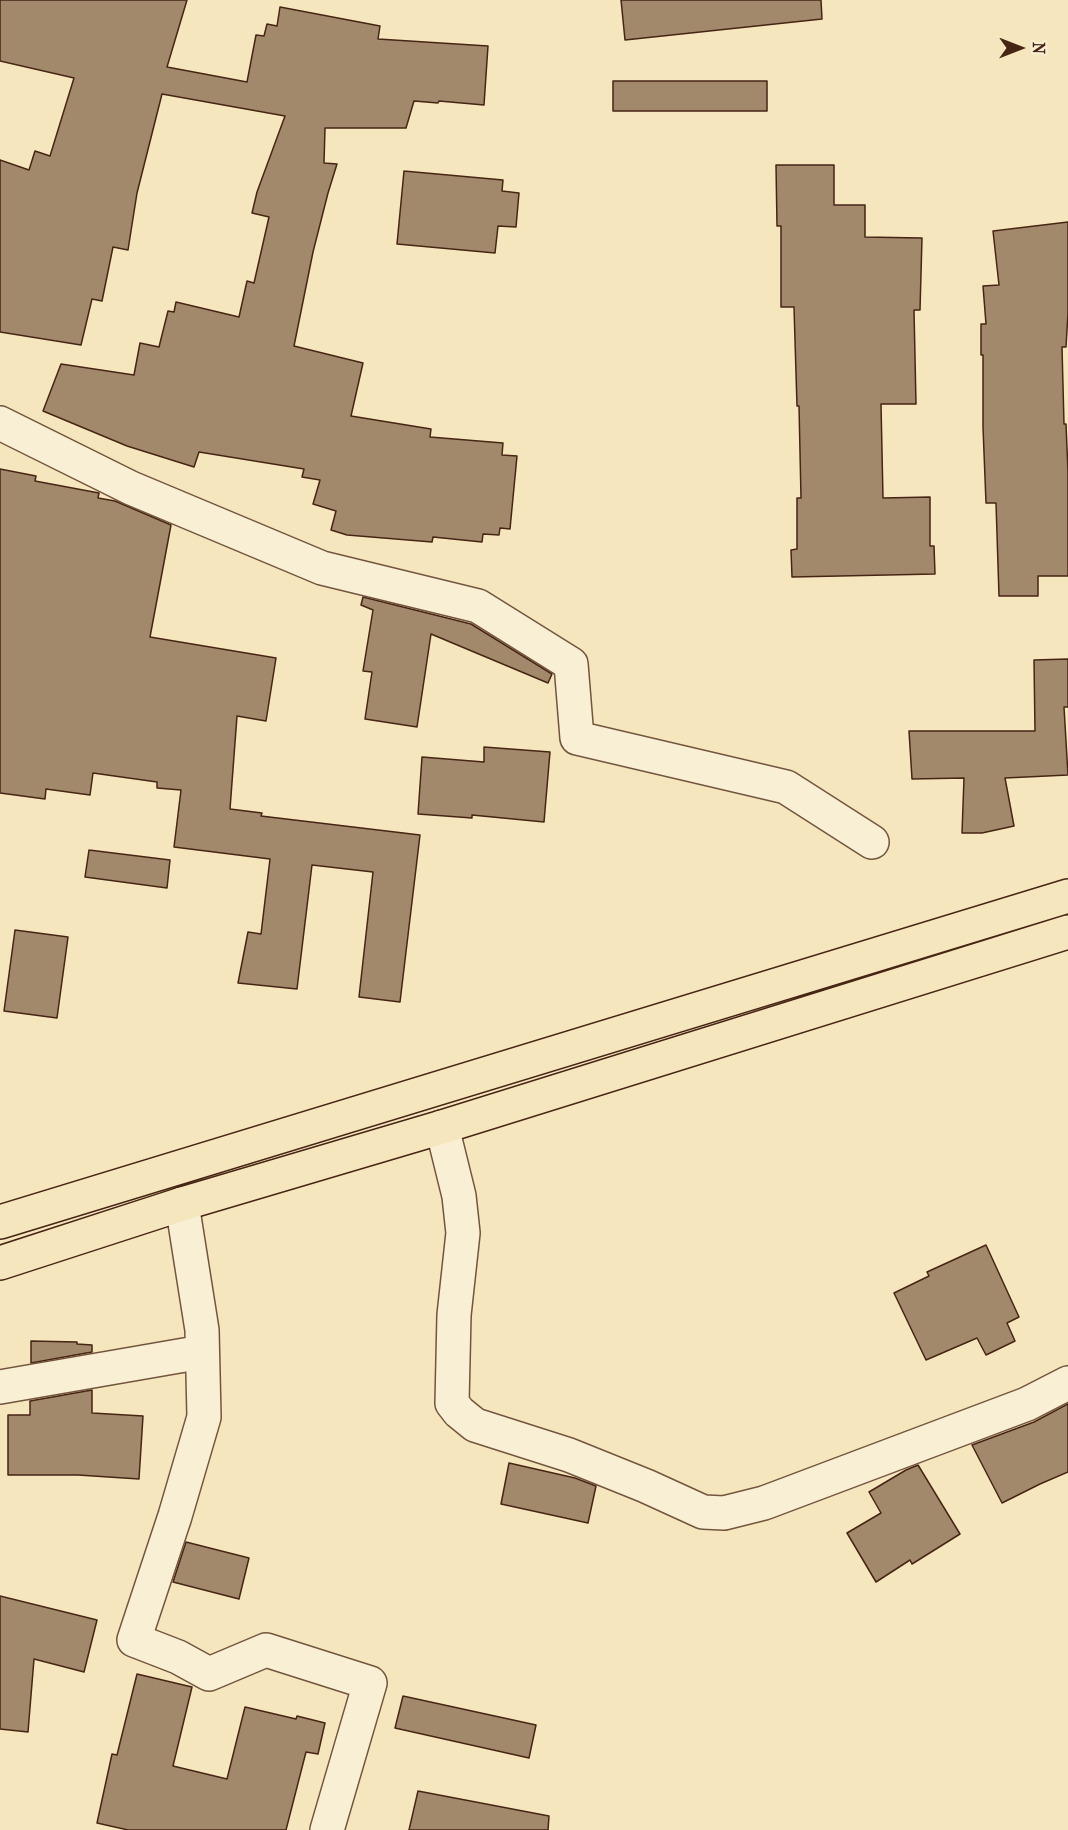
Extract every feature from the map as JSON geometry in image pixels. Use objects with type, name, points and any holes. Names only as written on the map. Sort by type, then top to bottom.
[{"type":"main road","points":[[0,1222],[1068,896]]},
{"type":"main road","points":[[0,1263],[182,1204],[442,1127],[1068,932]]},
{"type":"street","points":[[0,423],[131,488],[322,568],[478,606],[571,664],[578,738],[786,787],[872,842]]},
{"type":"street","points":[[442,1127],[459,1196],[463,1233],[454,1315],[452,1403],[475,1425],[569,1455],[703,1512],[724,1513],[764,1503],[1027,1404],[1068,1383]]},
{"type":"street","points":[[182,1204],[202,1330],[204,1418],[175,1516],[134,1640],[178,1657],[209,1674],[266,1650],[370,1683],[327,1830]]},
{"type":"street","points":[[0,1388],[202,1352]]},
{"type":"building","points":[[0,0],[187,0],[167,67],[247,82],[256,35],[264,36],[267,24],[277,26],[280,7],[380,26],[378,39],[488,46],[484,105],[414,101],[406,128],[325,128],[324,163],[337,164],[313,252],[294,346],[363,363],[351,416],[431,429],[430,437],[503,443],[502,455],[517,456],[510,529],[500,528],[499,535],[483,534],[482,542],[433,537],[432,542],[347,535],[331,530],[336,511],[313,504],[320,480],[302,477],[304,469],[199,452],[194,467],[127,446],[43,411],[61,364],[134,375],[140,343],[159,347],[168,311],[174,312],[176,302],[239,317],[247,281],[254,283],[269,217],[252,213],[257,192],[285,116],[162,94],[137,193],[128,250],[113,247],[102,301],[92,299],[81,345],[0,332],[0,160],[29,170],[35,151],[50,156],[74,78],[0,61]]},
{"type":"building","points":[[621,0],[821,0],[822,19],[625,40]]},
{"type":"building","points":[[613,81],[767,81],[767,111],[613,111]]},
{"type":"building","points":[[776,165],[834,165],[834,205],[865,205],[865,237],[922,238],[920,310],[914,310],[916,404],[881,404],[883,498],[930,497],[930,546],[934,546],[935,574],[792,577],[791,550],[797,549],[797,498],[801,498],[799,406],[797,406],[794,307],[781,307],[781,226],[777,226]]},
{"type":"building","points":[[404,171],[503,180],[502,191],[519,193],[516,227],[498,226],[495,253],[397,244]]},
{"type":"building","points":[[1068,222],[1068,313],[1066,347],[1062,347],[1068,472],[1068,576],[1038,576],[1038,596],[999,596],[996,503],[986,503],[983,355],[981,355],[981,324],[986,324],[983,286],[999,285],[993,231]]},
{"type":"building","points":[[0,469],[36,476],[35,481],[99,493],[98,498],[115,501],[171,525],[150,637],[276,658],[266,721],[237,716],[230,809],[262,813],[261,816],[420,835],[400,1002],[359,997],[373,872],[312,865],[297,989],[238,983],[248,932],[261,934],[270,859],[174,847],[181,790],[157,788],[157,782],[93,773],[90,795],[46,789],[45,799],[0,793]]},
{"type":"building","points":[[363,597],[471,624],[552,674],[548,683],[431,634],[417,727],[365,719],[372,672],[363,671],[373,610],[361,605]]},
{"type":"building","points":[[1068,659],[1068,707],[1064,707],[1068,775],[1005,778],[1014,826],[982,833],[962,833],[964,778],[912,779],[909,731],[1035,731],[1034,660]]},
{"type":"building","points":[[484,747],[550,752],[544,822],[472,815],[472,818],[418,814],[422,757],[484,762]]},
{"type":"building","points":[[89,850],[170,860],[167,888],[85,877]]},
{"type":"building","points":[[15,930],[68,937],[57,1018],[4,1011]]},
{"type":"building","points":[[986,1245],[1019,1317],[1007,1323],[1015,1341],[986,1355],[977,1338],[926,1360],[894,1293],[929,1276],[927,1272]]},
{"type":"building","points":[[31,1341],[77,1342],[77,1344],[92,1345],[92,1352],[31,1363]]},
{"type":"building","points":[[92,1390],[92,1413],[143,1416],[139,1479],[78,1475],[8,1475],[8,1415],[30,1415],[30,1401]]},
{"type":"building","points":[[1068,1404],[1068,1472],[1002,1503],[972,1445],[1034,1422]]},
{"type":"building","points":[[509,1463],[575,1478],[596,1486],[588,1523],[501,1504]]},
{"type":"building","points":[[918,1465],[960,1534],[912,1564],[910,1560],[876,1582],[847,1533],[881,1513],[869,1492]]},
{"type":"building","points":[[186,1542],[249,1558],[239,1599],[173,1582]]},
{"type":"building","points":[[0,1596],[97,1620],[84,1672],[34,1659],[28,1732],[0,1729]]},
{"type":"building","points":[[137,1674],[192,1687],[173,1766],[227,1779],[245,1707],[325,1723],[318,1754],[306,1752],[286,1830],[128,1830],[97,1823],[112,1754],[117,1755]]},
{"type":"building","points":[[403,1696],[536,1725],[529,1758],[395,1728]]},
{"type":"building","points":[[418,1791],[549,1816],[548,1830],[409,1830]]}]
